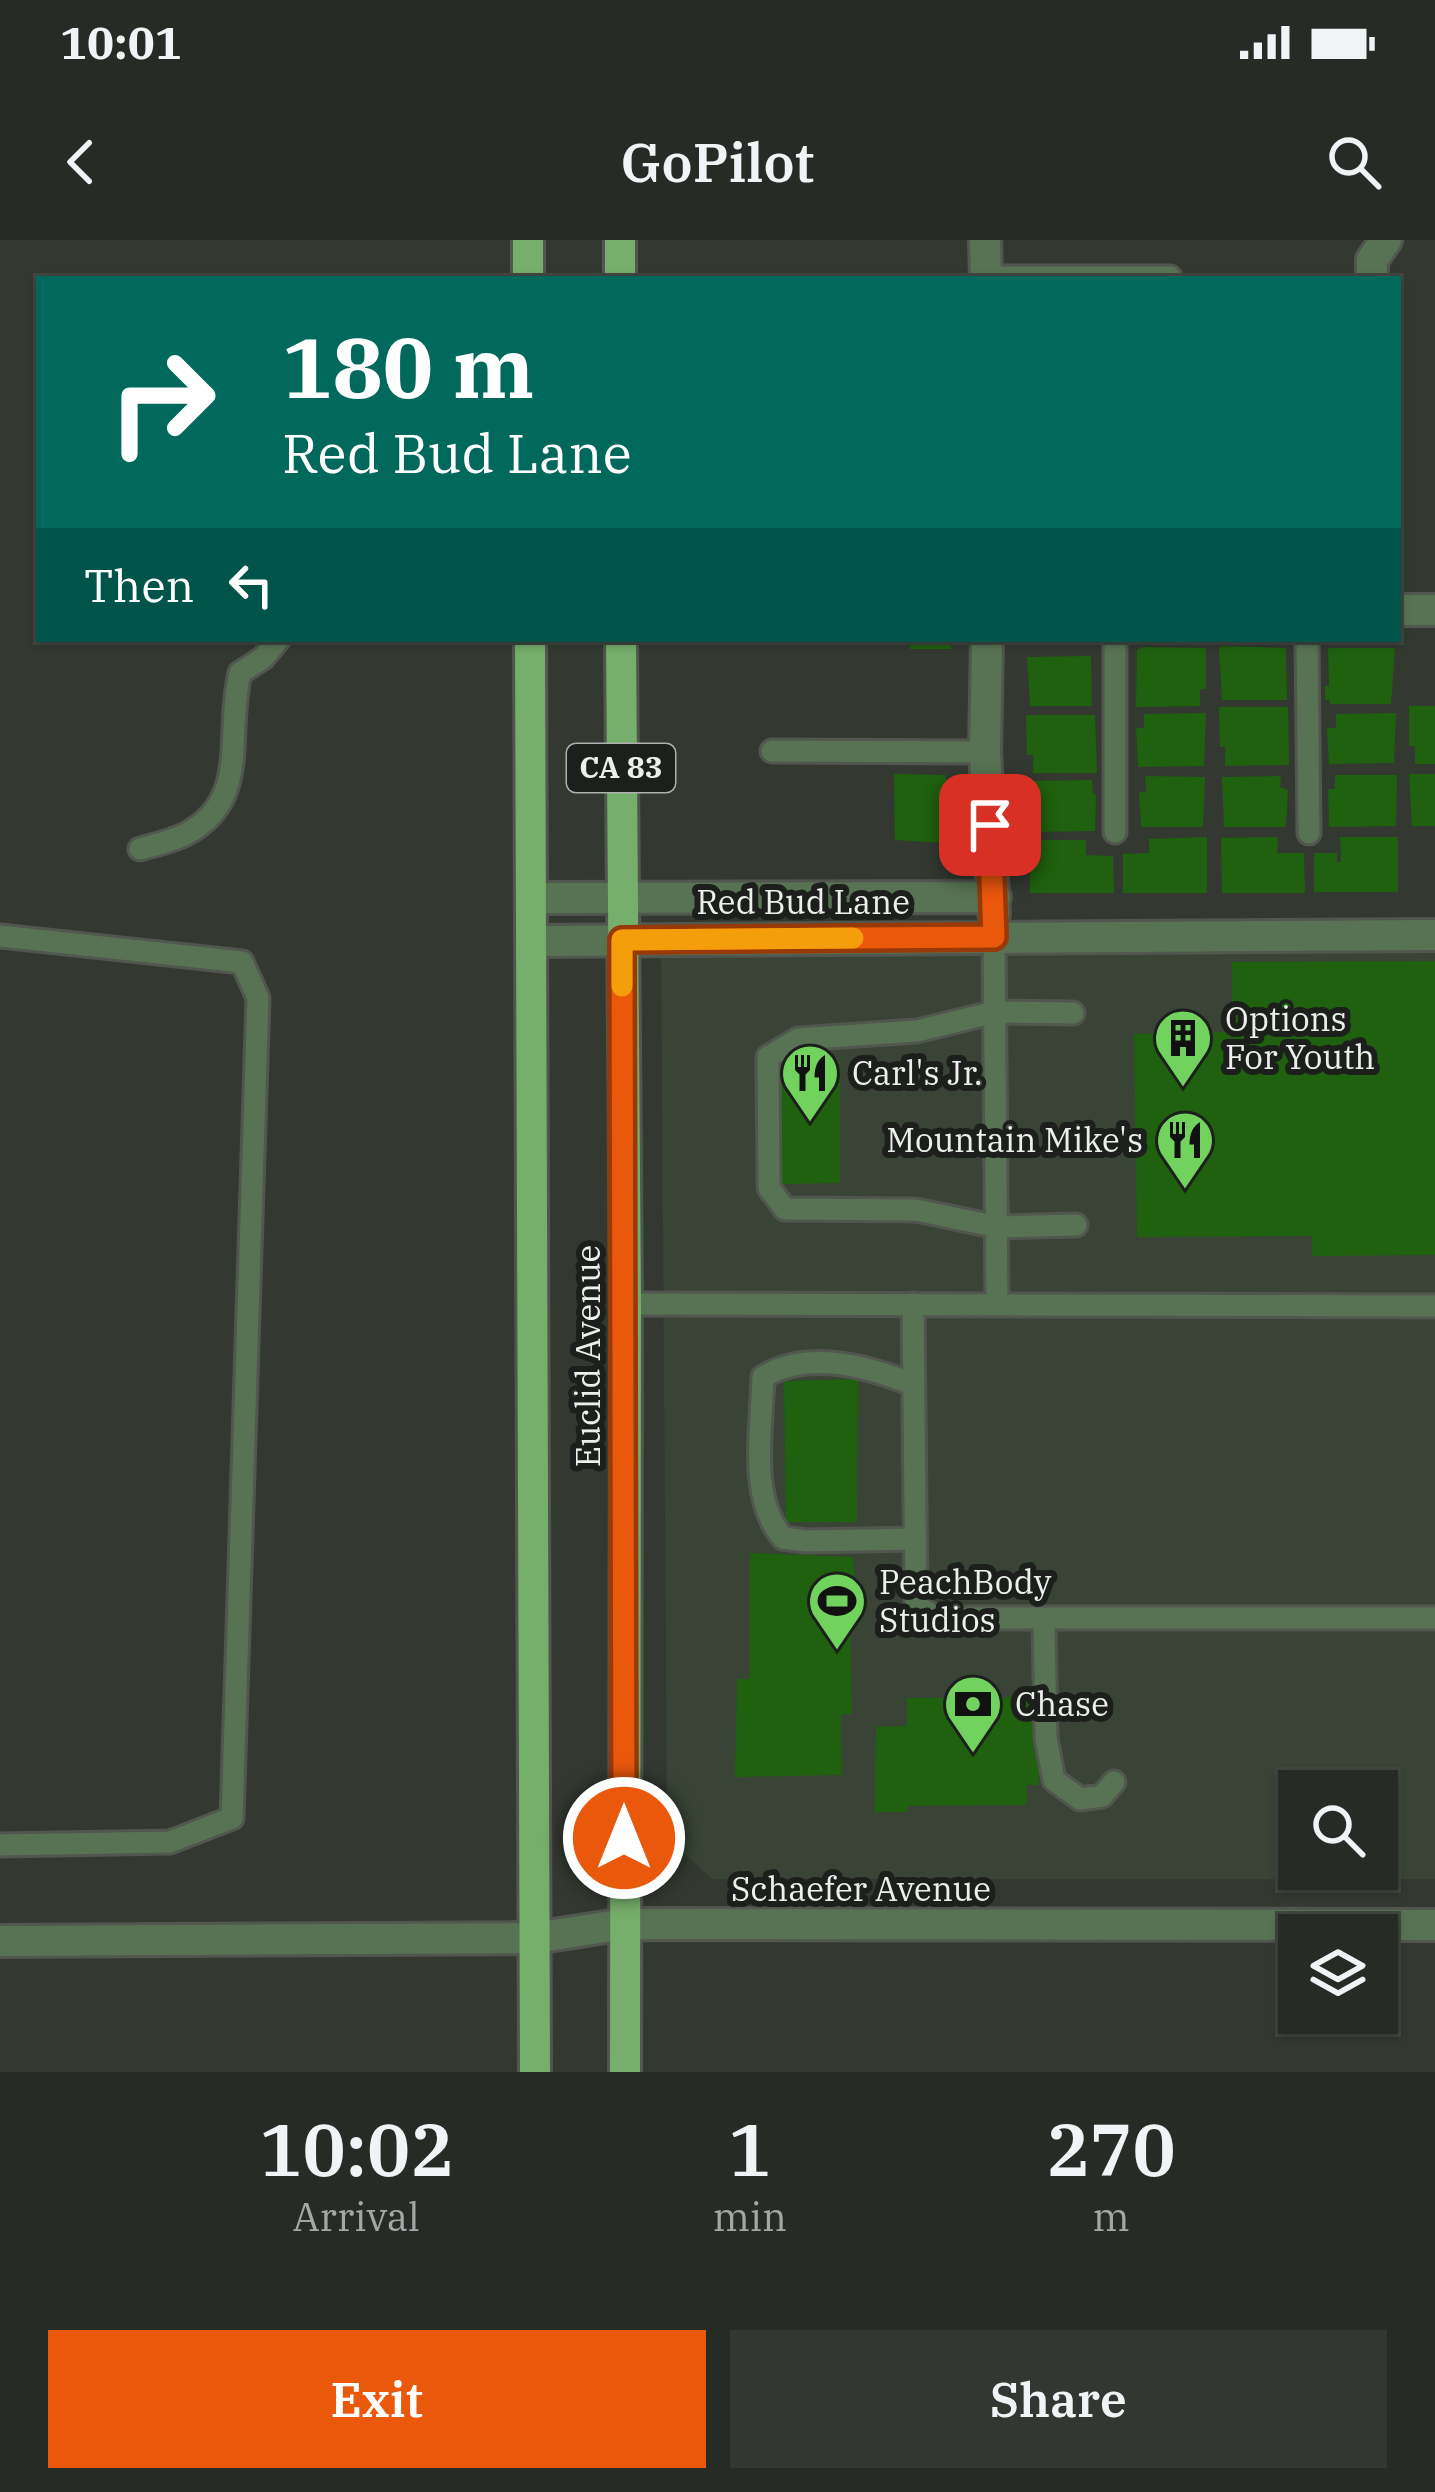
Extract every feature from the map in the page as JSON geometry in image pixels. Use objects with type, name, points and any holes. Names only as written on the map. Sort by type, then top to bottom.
[{"type":"main road","points":[[528,240],[528,276]]},
{"type":"main road","points":[[620,240],[620,276]]},
{"type":"main road","name":"Euclid Avenue","points":[[530,642],[535,2072]]},
{"type":"main road","name":"Euclid Avenue","points":[[621,642],[625,2072]]},
{"type":"street","points":[[986,240],[986,276]]},
{"type":"street","points":[[1401,610],[1435,610]]},
{"type":"street","points":[[987,642],[985,752],[994,937]]},
{"type":"street","name":"Red Bud Lane","points":[[530,898],[995,897]]},
{"type":"street","name":"Red Bud Lane","points":[[531,941],[1435,935]]},
{"type":"street","name":"Schaefer Avenue","points":[[0,1941],[535,1938],[624,1924],[1435,1925]]},
{"type":"lane","points":[[140,849],[187,834],[230,792],[234,698],[240,674],[276,642]]},
{"type":"lane","points":[[1115,642],[1115,832]]},
{"type":"lane","points":[[1307,642],[1309,833]]},
{"type":"lane","points":[[772,752],[985,752]]},
{"type":"lane","points":[[0,936],[242,962],[258,998],[232,1818],[170,1842],[0,1845]]},
{"type":"lane","points":[[994,937],[997,1305]]},
{"type":"lane","points":[[1073,1013],[995,1012],[917,1031],[798,1040],[767,1057],[770,1188],[785,1209],[916,1210],[998,1227],[1076,1225]]},
{"type":"lane","points":[[626,1304],[1435,1306]]},
{"type":"lane","points":[[913,1304],[916,1605],[926,1612],[936,1618],[1435,1618]]},
{"type":"lane","points":[[914,1385],[882,1372],[836,1364],[785,1364],[763,1377],[761,1469],[766,1519],[783,1538],[915,1539]]},
{"type":"lane","points":[[1044,1618],[1046,1738],[1054,1780],[1080,1799],[1102,1796],[1114,1782]]},
{"type":"shaded area","points":[[1435,919],[1435,1879],[1398,1879],[1398,1770],[1278,1770],[1278,1879],[713,1879],[683,1853],[667,1822],[661,925]]},
{"type":"building","points":[[893,642],[951,642],[951,649],[910,649],[910,644]]},
{"type":"building","points":[[1206,648],[1206,689],[1200,689],[1200,706],[1136,707],[1137,650]]},
{"type":"building","points":[[1219,648],[1286,648],[1287,700],[1222,700]]},
{"type":"building","points":[[1328,648],[1395,648],[1391,704],[1330,704],[1325,700]]},
{"type":"building","points":[[1091,656],[1092,706],[1030,706],[1027,657]]},
{"type":"building","points":[[1409,706],[1435,706],[1435,764],[1415,764],[1415,746],[1409,746]]},
{"type":"building","points":[[1219,707],[1288,707],[1289,765],[1225,766]]},
{"type":"building","points":[[1206,713],[1204,766],[1138,767],[1136,728],[1144,728],[1144,714]]},
{"type":"building","points":[[1396,713],[1394,763],[1329,764],[1327,728],[1336,728],[1336,714]]},
{"type":"building","points":[[1026,715],[1095,715],[1097,773],[1033,773],[1033,755],[1027,755]]},
{"type":"building","points":[[894,774],[946,775],[947,843],[895,840]]},
{"type":"building","points":[[1409,774],[1435,774],[1435,826],[1412,826]]},
{"type":"building","points":[[1335,775],[1397,775],[1396,826],[1329,827],[1328,789],[1335,789]]},
{"type":"building","points":[[1145,776],[1205,777],[1203,827],[1141,827],[1139,792],[1146,792]]},
{"type":"building","points":[[1281,776],[1280,787],[1288,790],[1286,827],[1224,827],[1222,777]]},
{"type":"building","points":[[1092,780],[1095,831],[1031,832],[1026,781]]},
{"type":"building","points":[[1207,837],[1207,893],[1123,893],[1123,854],[1149,853],[1149,839]]},
{"type":"building","points":[[1278,837],[1277,853],[1304,853],[1305,893],[1222,893],[1221,838]]},
{"type":"building","points":[[1340,837],[1398,837],[1398,892],[1314,892],[1314,853],[1337,853],[1337,862],[1341,862]]},
{"type":"building","points":[[1030,840],[1086,840],[1086,855],[1113,856],[1114,893],[1030,893]]},
{"type":"building","points":[[1435,961],[1435,1255],[1312,1256],[1312,1236],[1137,1237],[1134,1034],[1230,1032],[1233,1083],[1232,962]]},
{"type":"building","name":"Carl's Jr.","points":[[779,1066],[840,1066],[840,1183],[782,1184]]},
{"type":"building","points":[[858,1379],[857,1522],[786,1522],[784,1381]]},
{"type":"building","points":[[750,1553],[854,1557],[852,1714],[841,1714],[842,1775],[735,1777],[737,1679],[750,1679]]},
{"type":"building","name":"Chase","points":[[1038,1697],[1039,1785],[1027,1785],[1027,1805],[908,1806],[907,1812],[874,1812],[876,1727],[907,1726],[907,1698]]},
{"type":"slow traffic","points":[[622,986],[622,940],[853,938]]},
{"type":"place","name":"Options For Youth","points":[[1183,1089]]},
{"type":"place","name":"Carl's Jr.","points":[[810,1124]]},
{"type":"place","name":"Mountain Mike's","points":[[1185,1191]]},
{"type":"place","name":"PeachBody Studios","points":[[837,1652]]},
{"type":"place","name":"Chase","points":[[973,1755]]},
{"type":"route","points":[[624,1838],[622,940],[994,937],[990,825]]}]
